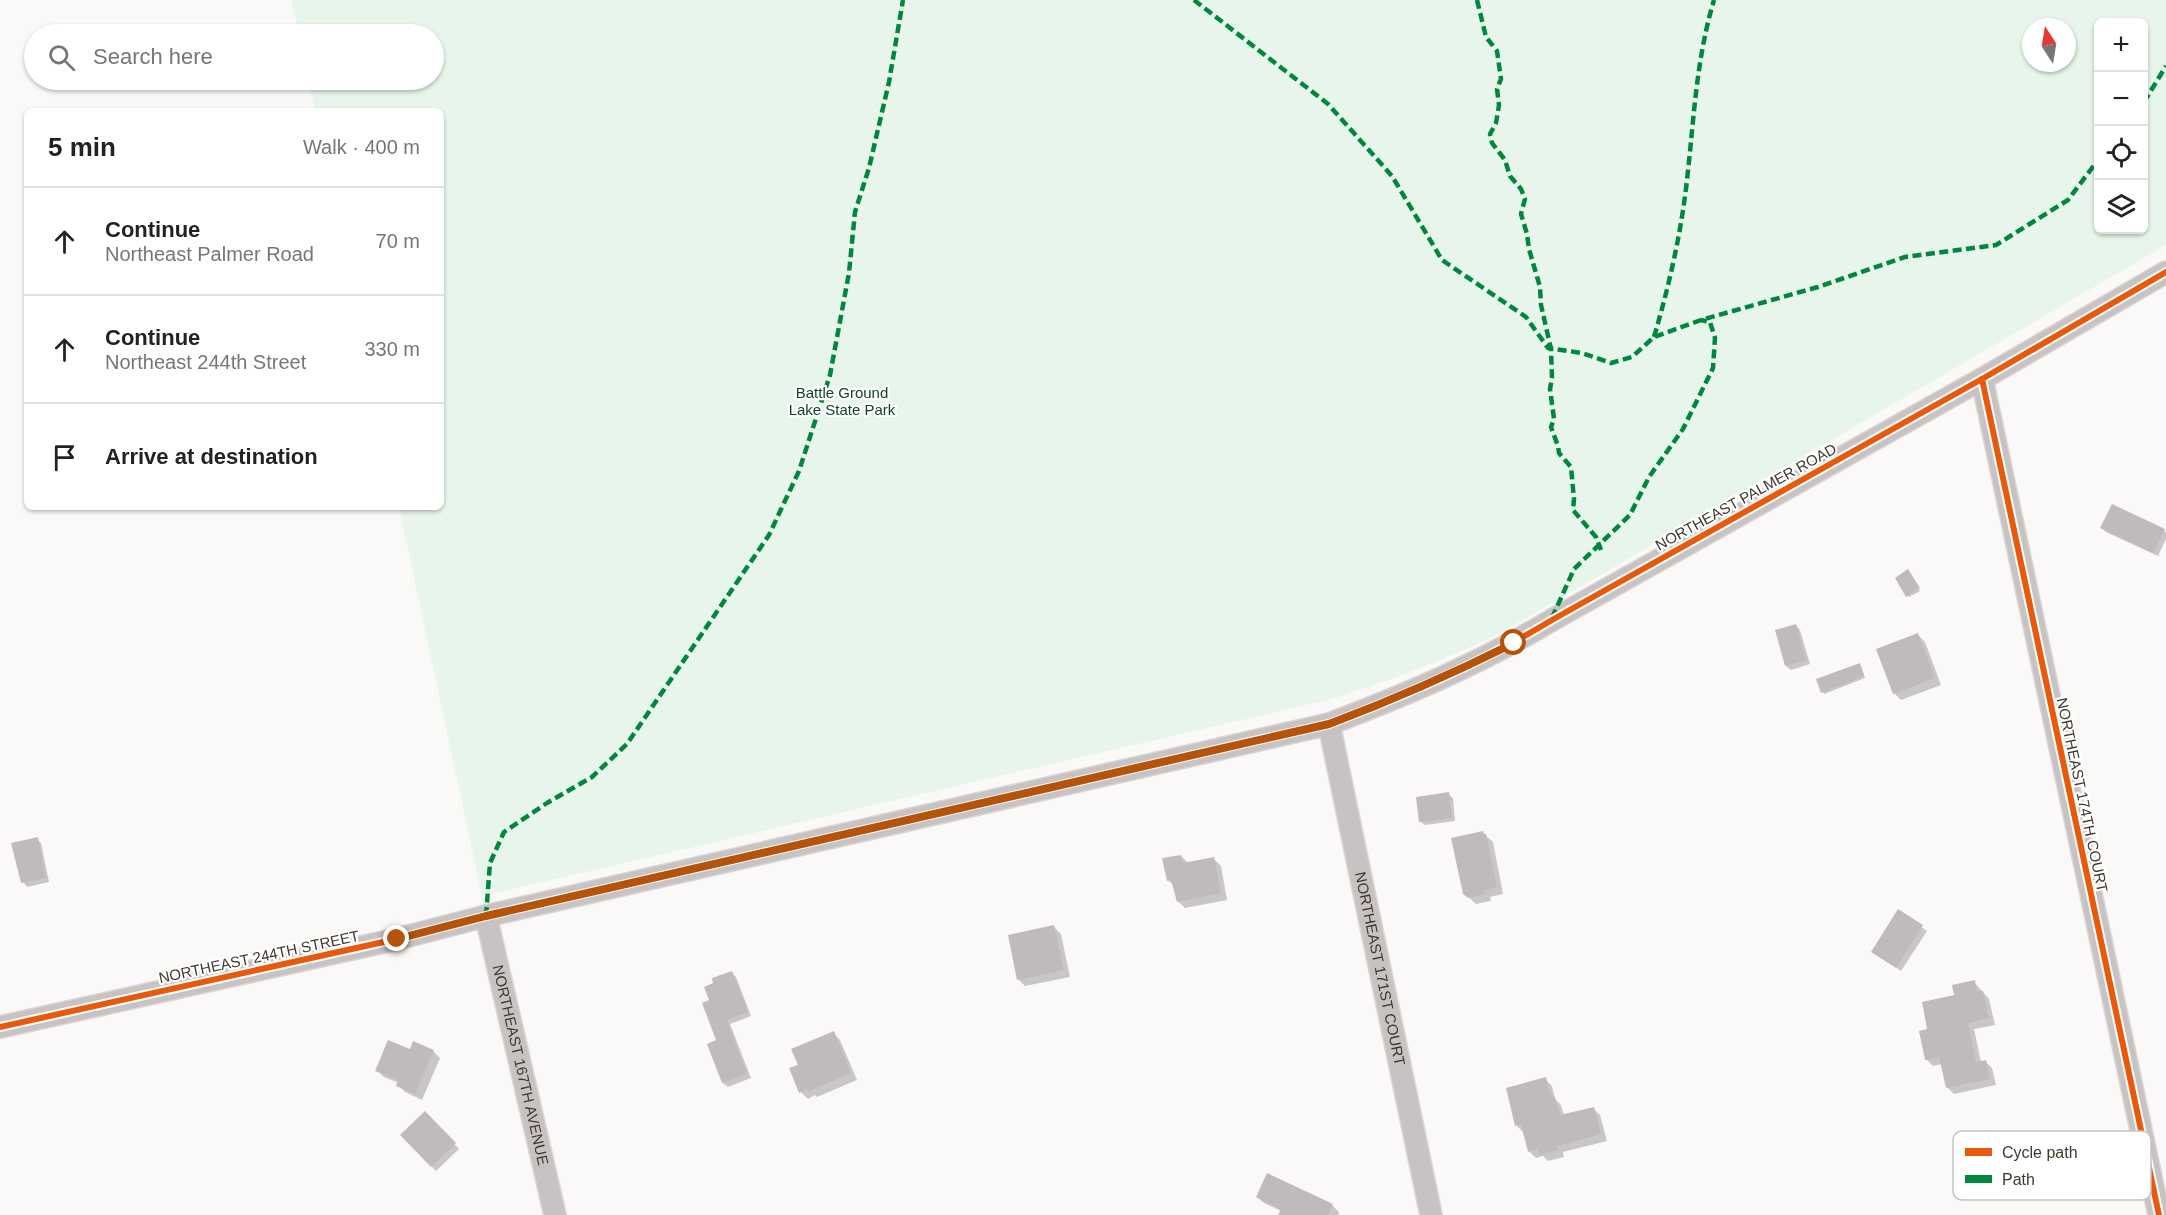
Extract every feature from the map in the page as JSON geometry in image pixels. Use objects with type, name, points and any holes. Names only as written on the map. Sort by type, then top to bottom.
[{"type":"street","name":"NORTHEAST PALMER ROAD","points":[[1329,724],[1429,684],[1514,643],[1982,379],[2166,272]]},
{"type":"street","name":"NORTHEAST 174TH COURT","points":[[1982,379],[2141,1131]]},
{"type":"street","name":"NORTHEAST 244TH STREET","points":[[0,1027],[397,939],[486,916],[1329,724]]},
{"type":"street","name":"NORTHEAST 171ST COURT","points":[[1329,724],[1431,1215]]},
{"type":"street","name":"NORTHEAST 167TH AVENUE","points":[[486,916],[555,1215]]},
{"type":"street","name":"NORTHEAST 174TH COURT","points":[[2151,1177],[2159,1215]]},
{"type":"green space","name":"Battle Ground Lake State Park","points":[[291,0],[2166,0],[2166,245],[1499,634],[1416,670],[1332,699],[482,896],[400,510],[444,510],[444,108],[314,108],[310,90],[444,90],[444,24],[297,24]]},
{"type":"building","points":[[2112,504],[2165,529],[2153,553],[2100,528]]},
{"type":"building","points":[[1908,569],[1920,588],[1906,597],[1895,578]]},
{"type":"building","points":[[1796,624],[1806,660],[1785,666],[1775,630]]},
{"type":"building","points":[[1918,633],[1935,678],[1893,694],[1876,649]]},
{"type":"building","points":[[1860,663],[1864,676],[1821,693],[1816,679]]},
{"type":"building","points":[[1449,792],[1452,818],[1419,822],[1416,797]]},
{"type":"building","points":[[1483,831],[1486,834],[1497,887],[1484,890],[1485,894],[1468,898],[1463,894],[1451,838]]},
{"type":"building","points":[[38,837],[46,878],[21,883],[11,843]]},
{"type":"building","points":[[1181,855],[1183,863],[1214,857],[1221,893],[1177,902],[1171,880],[1167,881],[1162,858]]},
{"type":"building","points":[[1898,909],[1923,925],[1896,968],[1871,952]]},
{"type":"building","points":[[1054,925],[1064,970],[1017,980],[1008,935]]},
{"type":"building","points":[[732,971],[748,1012],[727,1020],[747,1074],[722,1083],[707,1044],[716,1040],[702,1003],[709,1000],[704,987],[713,983],[712,978]]},
{"type":"building","points":[[1975,980],[1977,992],[1983,991],[1989,1018],[1968,1023],[1976,1062],[1986,1060],[1990,1079],[1946,1088],[1939,1057],[1925,1060],[1919,1031],[1927,1029],[1922,1002],[1954,995],[1952,985]]},
{"type":"building","points":[[834,1031],[851,1073],[799,1093],[789,1068],[798,1065],[791,1049]]},
{"type":"building","points":[[388,1040],[410,1049],[413,1041],[434,1050],[415,1094],[396,1086],[398,1080],[375,1071]]},
{"type":"building","points":[[1546,1077],[1550,1094],[1555,1097],[1560,1115],[1594,1107],[1601,1134],[1557,1146],[1558,1150],[1539,1155],[1538,1149],[1528,1152],[1521,1124],[1515,1126],[1506,1088]]},
{"type":"building","points":[[425,1111],[456,1143],[431,1167],[400,1135]]},
{"type":"building","points":[[1267,1173],[1333,1204],[1328,1215],[1278,1215],[1281,1209],[1256,1197]]},
{"type":"marked path","points":[[486,916],[490,863],[504,832],[547,803],[592,777],[627,744],[769,535],[799,471],[830,375],[849,273],[855,212],[869,168],[889,82],[903,0]]},
{"type":"marked path","points":[[1194,0],[1328,104],[1392,176],[1442,260],[1526,317],[1548,348],[1582,353],[1611,363],[1632,357],[1654,337],[1701,320],[1818,287],[1905,257],[1996,245],[2068,200],[2094,165]]},
{"type":"marked path","points":[[1477,0],[1486,37],[1497,51],[1501,79],[1497,89],[1499,105],[1496,123],[1490,134],[1492,143],[1505,160],[1510,176],[1521,189],[1525,199],[1521,214],[1540,287],[1541,305],[1551,349],[1550,389],[1554,419],[1551,427],[1559,453],[1571,467],[1573,510],[1596,537],[1601,550]]},
{"type":"marked path","points":[[1654,337],[1678,240],[1699,67],[1714,0]]},
{"type":"marked path","points":[[2148,95],[2166,66]]},
{"type":"marked path","points":[[1552,618],[1574,569],[1630,515],[1649,477],[1683,429],[1713,368],[1715,338],[1710,322],[1701,320]]},
{"type":"cycle path","points":[[0,1027],[397,939],[486,916],[1329,724],[1415,690],[1525,636],[1982,379],[2166,272]]},
{"type":"cycle path","points":[[1982,379],[2141,1131]]},
{"type":"cycle path","points":[[2151,1177],[2159,1215]]},
{"type":"route","points":[[397,939],[486,916],[1329,724],[1386,703],[1514,643]]}]
